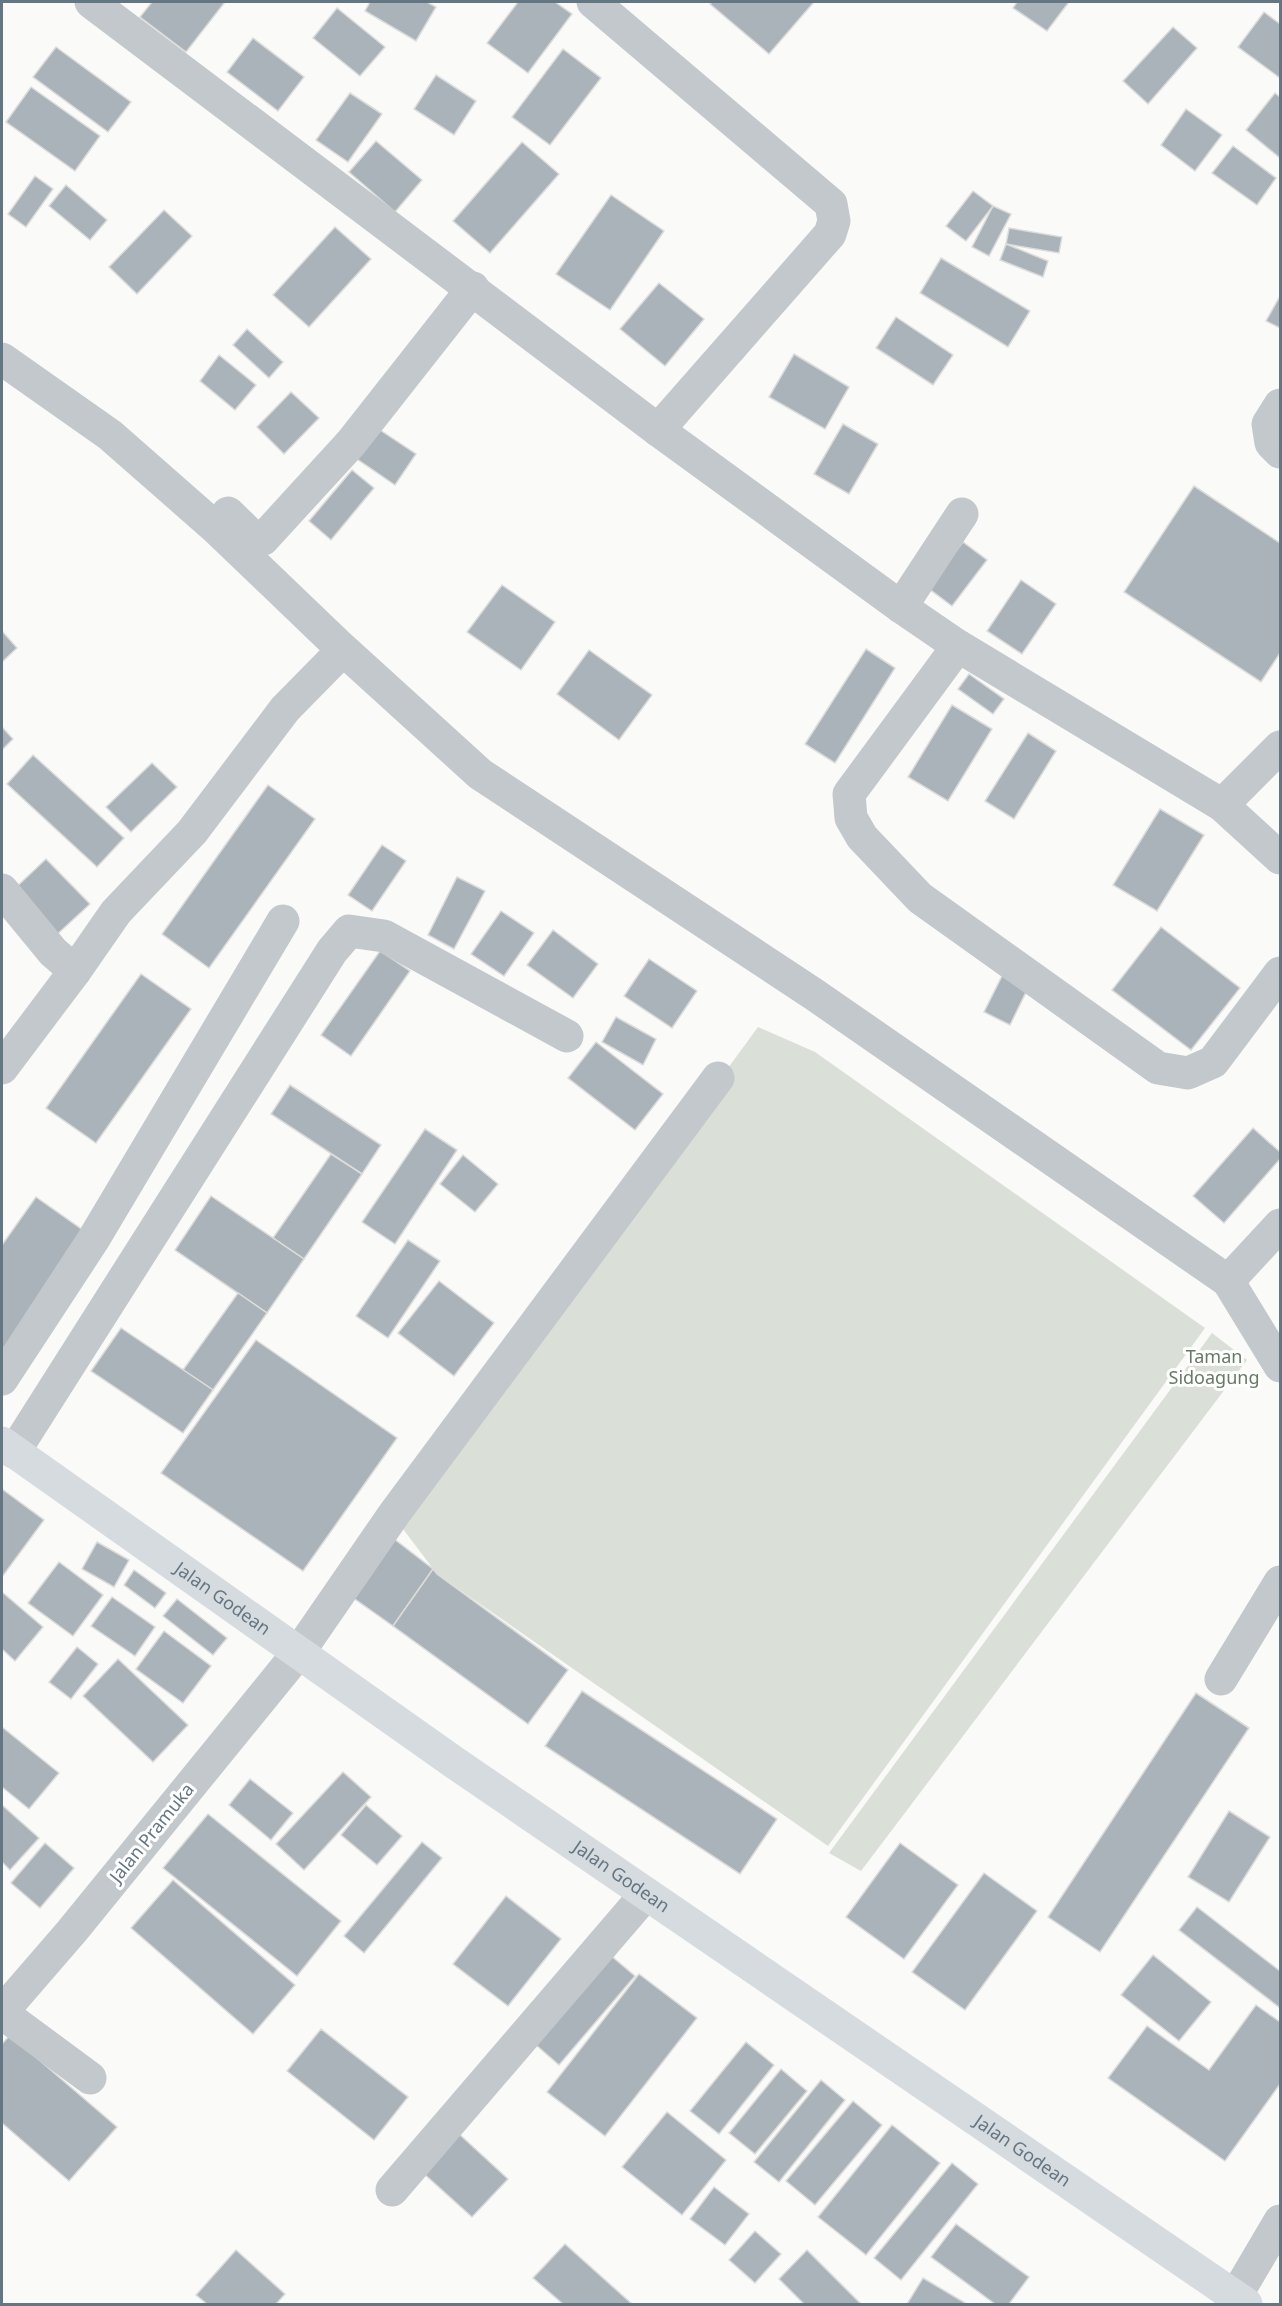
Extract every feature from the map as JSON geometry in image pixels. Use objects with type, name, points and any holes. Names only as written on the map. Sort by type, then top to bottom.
[{"type":"main road","name":"Jalan Godean","points":[[8,1447],[646,1894],[1237,2302]]},
{"type":"street","points":[[91,2],[473,288],[658,430],[901,607],[958,646],[1222,805],[1281,858]]},
{"type":"street","points":[[593,2],[831,204],[834,221],[830,234],[658,430]]},
{"type":"street","points":[[204,518],[216,505],[220,506],[255,539],[263,539],[351,443],[473,288]]},
{"type":"street","points":[[2,359],[110,435],[204,518],[343,650],[480,774],[815,995],[1228,1281],[1281,1366]]},
{"type":"street","points":[[1281,405],[1268,424],[1271,443],[1281,452]]},
{"type":"street","points":[[901,607],[963,514]]},
{"type":"street","points":[[958,646],[849,794],[851,818],[862,837],[920,898],[1158,1068],[1188,1073],[1213,1062],[1281,973]]},
{"type":"street","points":[[2,1068],[116,912],[192,832],[285,709],[343,650]]},
{"type":"street","points":[[1222,805],[1281,747]]},
{"type":"street","points":[[2,890],[53,952],[75,971]]},
{"type":"street","points":[[2,1379],[93,1240],[283,921]]},
{"type":"street","points":[[8,1447],[332,951],[349,931],[384,936],[567,1036]]},
{"type":"street","name":"Jalan Pramuka","points":[[2,2012],[79,1922],[299,1652],[394,1514],[718,1078]]},
{"type":"street","points":[[1228,1281],[1281,1225]]},
{"type":"street","points":[[1221,1679],[1281,1582]]},
{"type":"street","points":[[392,2190],[646,1894]]},
{"type":"street","points":[[2,2012],[90,2078]]},
{"type":"street","points":[[1237,2302],[1281,2221]]},
{"type":"green space","points":[[758,1027],[815,1052],[1205,1328],[828,1846],[437,1574],[397,1521]]},
{"type":"green space","name":"Taman Sidoagung","points":[[1212,1333],[1247,1360],[861,1871],[829,1853]]},
{"type":"building","points":[[152,2],[225,2],[186,52],[140,17]]},
{"type":"building","points":[[370,2],[427,2],[436,7],[416,41],[365,11]]},
{"type":"building","points":[[518,2],[555,2],[572,14],[528,73],[487,43]]},
{"type":"building","points":[[712,2],[814,2],[769,54],[710,4]]},
{"type":"building","points":[[1017,2],[1069,2],[1047,31],[1013,8]]},
{"type":"building","points":[[337,8],[385,47],[360,76],[313,38]]},
{"type":"building","points":[[1264,12],[1280,24],[1280,78],[1238,47]]},
{"type":"building","points":[[1173,27],[1197,48],[1148,104],[1123,81]]},
{"type":"building","points":[[253,38],[304,77],[278,111],[227,72]]},
{"type":"building","points":[[56,47],[131,102],[108,132],[33,77]]},
{"type":"building","points":[[563,49],[601,78],[550,145],[512,117]]},
{"type":"building","points":[[436,75],[476,101],[454,135],[414,109]]},
{"type":"building","points":[[31,87],[100,136],[75,171],[6,122]]},
{"type":"building","points":[[350,93],[382,114],[348,162],[316,140]]},
{"type":"building","points":[[1275,93],[1280,97],[1280,158],[1246,130]]},
{"type":"building","points":[[1186,109],[1222,135],[1195,171],[1161,145]]},
{"type":"building","points":[[376,141],[422,180],[395,212],[349,172]]},
{"type":"building","points":[[522,142],[559,174],[490,253],[453,221]]},
{"type":"building","points":[[1233,146],[1276,178],[1257,205],[1212,173]]},
{"type":"building","points":[[35,176],[53,189],[26,227],[8,214]]},
{"type":"building","points":[[66,185],[107,220],[90,240],[49,206]]},
{"type":"building","points":[[973,191],[993,206],[966,241],[946,226]]},
{"type":"building","points":[[611,195],[664,231],[610,310],[556,274]]},
{"type":"building","points":[[993,206],[1011,214],[989,256],[972,247]]},
{"type":"building","points":[[164,210],[192,236],[137,294],[109,267]]},
{"type":"building","points":[[335,227],[371,259],[309,327],[273,295]]},
{"type":"building","points":[[1009,228],[1062,237],[1059,253],[1006,244]]},
{"type":"building","points":[[1006,244],[1048,261],[1043,277],[1000,260]]},
{"type":"building","points":[[941,258],[1030,311],[1008,347],[920,293]]},
{"type":"building","points":[[659,283],[704,319],[665,366],[620,329]]},
{"type":"building","points":[[1280,296],[1280,328],[1266,321]]},
{"type":"building","points":[[896,317],[953,355],[933,385],[876,348]]},
{"type":"building","points":[[247,329],[283,362],[269,378],[233,345]]},
{"type":"building","points":[[794,354],[849,387],[825,429],[769,397]]},
{"type":"building","points":[[219,355],[256,385],[235,410],[200,381]]},
{"type":"building","points":[[291,392],[319,418],[284,454],[257,427]]},
{"type":"building","points":[[843,424],[878,444],[849,494],[814,474]]},
{"type":"building","points":[[377,428],[416,454],[395,485],[357,459]]},
{"type":"building","points":[[352,470],[374,488],[331,540],[309,521]]},
{"type":"building","points":[[1194,486],[1280,543],[1280,653],[1261,682],[1124,592]]},
{"type":"building","points":[[963,542],[987,560],[952,606],[928,588]]},
{"type":"building","points":[[1021,580],[1056,604],[1022,654],[987,631]]},
{"type":"building","points":[[502,585],[555,622],[521,670],[467,632]]},
{"type":"building","points":[[2,631],[17,648],[2,662]]},
{"type":"building","points":[[866,649],[895,668],[835,763],[805,744]]},
{"type":"building","points":[[589,650],[652,695],[619,740],[557,694]]},
{"type":"building","points":[[969,674],[1004,699],[993,714],[958,689]]},
{"type":"building","points":[[952,705],[992,729],[948,801],[908,777]]},
{"type":"building","points":[[2,727],[13,739],[2,750]]},
{"type":"building","points":[[1028,733],[1056,751],[1014,819],[985,801]]},
{"type":"building","points":[[33,755],[124,838],[97,867],[7,784]]},
{"type":"building","points":[[152,763],[177,787],[131,832],[106,807]]},
{"type":"building","points":[[268,785],[315,819],[209,968],[162,934]]},
{"type":"building","points":[[1160,809],[1204,835],[1157,911],[1113,885]]},
{"type":"building","points":[[382,845],[406,861],[372,911],[348,895]]},
{"type":"building","points":[[46,859],[90,904],[52,939],[9,894]]},
{"type":"building","points":[[457,877],[485,891],[454,949],[428,935]]},
{"type":"building","points":[[501,911],[534,933],[504,976],[471,954]]},
{"type":"building","points":[[1161,927],[1240,988],[1191,1050],[1112,990]]},
{"type":"building","points":[[553,930],[598,964],[573,998],[527,965]]},
{"type":"building","points":[[380,951],[410,971],[351,1056],[321,1035]]},
{"type":"building","points":[[649,959],[697,991],[672,1028],[624,996]]},
{"type":"building","points":[[1004,972],[1030,984],[1010,1025],[984,1012]]},
{"type":"building","points":[[141,974],[191,1009],[96,1143],[46,1108]]},
{"type":"building","points":[[616,1017],[656,1039],[643,1065],[602,1042]]},
{"type":"building","points":[[596,1042],[663,1094],[635,1130],[568,1078]]},
{"type":"building","points":[[290,1085],[381,1145],[362,1174],[271,1114]]},
{"type":"building","points":[[1253,1128],[1280,1152],[1280,1159],[1224,1223],[1193,1196]]},
{"type":"building","points":[[425,1129],[457,1150],[395,1244],[362,1222]]},
{"type":"building","points":[[331,1154],[362,1174],[304,1259],[273,1238]]},
{"type":"building","points":[[463,1155],[498,1184],[475,1212],[440,1184]]},
{"type":"building","points":[[211,1196],[304,1259],[267,1313],[175,1250]]},
{"type":"building","points":[[36,1197],[87,1233],[4,1351],[2,1349],[2,1245]]},
{"type":"building","points":[[408,1240],[440,1261],[388,1338],[356,1316]]},
{"type":"building","points":[[439,1281],[494,1323],[454,1376],[398,1333]]},
{"type":"building","points":[[238,1293],[267,1313],[213,1390],[183,1370]]},
{"type":"building","points":[[121,1328],[213,1390],[183,1433],[91,1371]]},
{"type":"building","points":[[256,1340],[397,1438],[303,1571],[161,1473]]},
{"type":"building","points":[[2,1489],[44,1520],[2,1577]]},
{"type":"building","points":[[389,1535],[433,1569],[393,1626],[345,1592]]},
{"type":"building","points":[[97,1542],[129,1560],[114,1587],[82,1569]]},
{"type":"building","points":[[59,1562],[103,1595],[73,1636],[28,1603]]},
{"type":"building","points":[[433,1569],[568,1670],[528,1724],[393,1626]]},
{"type":"building","points":[[134,1570],[166,1593],[155,1608],[124,1585]]},
{"type":"building","points":[[2,1592],[43,1627],[15,1661],[2,1649]]},
{"type":"building","points":[[112,1597],[155,1627],[135,1656],[91,1626]]},
{"type":"building","points":[[177,1599],[227,1638],[213,1655],[163,1616]]},
{"type":"building","points":[[164,1631],[211,1666],[183,1703],[136,1669]]},
{"type":"building","points":[[77,1647],[98,1664],[71,1699],[49,1682]]},
{"type":"building","points":[[118,1659],[188,1725],[153,1762],[83,1696]]},
{"type":"building","points":[[582,1691],[777,1819],[740,1874],[545,1746]]},
{"type":"building","points":[[1196,1693],[1249,1728],[1100,1952],[1048,1917]]},
{"type":"building","points":[[2,1727],[59,1773],[29,1809],[2,1787]]},
{"type":"building","points":[[343,1772],[371,1797],[304,1870],[276,1844]]},
{"type":"building","points":[[250,1779],[293,1813],[271,1840],[229,1805]]},
{"type":"building","points":[[2,1805],[39,1838],[10,1870],[2,1862]]},
{"type":"building","points":[[366,1805],[402,1836],[377,1865],[341,1835]]},
{"type":"building","points":[[1229,1811],[1270,1837],[1229,1902],[1188,1877]]},
{"type":"building","points":[[208,1814],[341,1921],[297,1976],[163,1868]]},
{"type":"building","points":[[422,1842],[442,1858],[364,1953],[344,1936]]},
{"type":"building","points":[[45,1843],[74,1868],[40,1908],[11,1883]]},
{"type":"building","points":[[900,1843],[958,1885],[904,1959],[846,1917]]},
{"type":"building","points":[[984,1873],[1037,1911],[965,2010],[912,1972]]},
{"type":"building","points":[[173,1880],[295,1985],[253,2034],[131,1928]]},
{"type":"building","points":[[506,1896],[561,1939],[508,2006],[453,1964]]},
{"type":"building","points":[[1197,1907],[1280,1971],[1280,2008],[1179,1930]]},
{"type":"building","points":[[603,1949],[635,1976],[559,2065],[528,2038]]},
{"type":"building","points":[[1153,1955],[1211,2002],[1179,2041],[1121,1995]]},
{"type":"building","points":[[639,1974],[697,2018],[605,2136],[547,2092]]},
{"type":"building","points":[[1256,2005],[1280,2022],[1280,2084],[1225,2161],[1108,2078],[1147,2026],[1209,2070]]},
{"type":"building","points":[[321,2029],[408,2097],[374,2140],[287,2071]]},
{"type":"building","points":[[10,2035],[117,2127],[69,2181],[2,2123],[2,2044]]},
{"type":"building","points":[[746,2042],[774,2065],[719,2134],[690,2111]]},
{"type":"building","points":[[781,2069],[807,2091],[755,2154],[729,2133]]},
{"type":"building","points":[[821,2080],[845,2100],[779,2182],[754,2162]]},
{"type":"building","points":[[853,2101],[882,2125],[815,2205],[786,2181]]},
{"type":"building","points":[[667,2112],[726,2160],[682,2215],[622,2167]]},
{"type":"building","points":[[892,2125],[940,2163],[866,2255],[818,2217]]},
{"type":"building","points":[[458,2133],[508,2179],[472,2217],[422,2172]]},
{"type":"building","points":[[952,2163],[978,2184],[901,2280],[874,2258]]},
{"type":"building","points":[[714,2187],[749,2214],[725,2245],[690,2219]]},
{"type":"building","points":[[956,2224],[1029,2277],[1009,2304],[995,2304],[931,2257]]},
{"type":"building","points":[[755,2231],[781,2254],[755,2283],[729,2260]]},
{"type":"building","points":[[565,2244],[632,2304],[563,2304],[533,2278]]},
{"type":"building","points":[[236,2250],[285,2294],[276,2304],[207,2304],[196,2295]]},
{"type":"building","points":[[807,2250],[861,2304],[804,2304],[779,2279]]},
{"type":"building","points":[[923,2278],[967,2304],[907,2304]]}]
